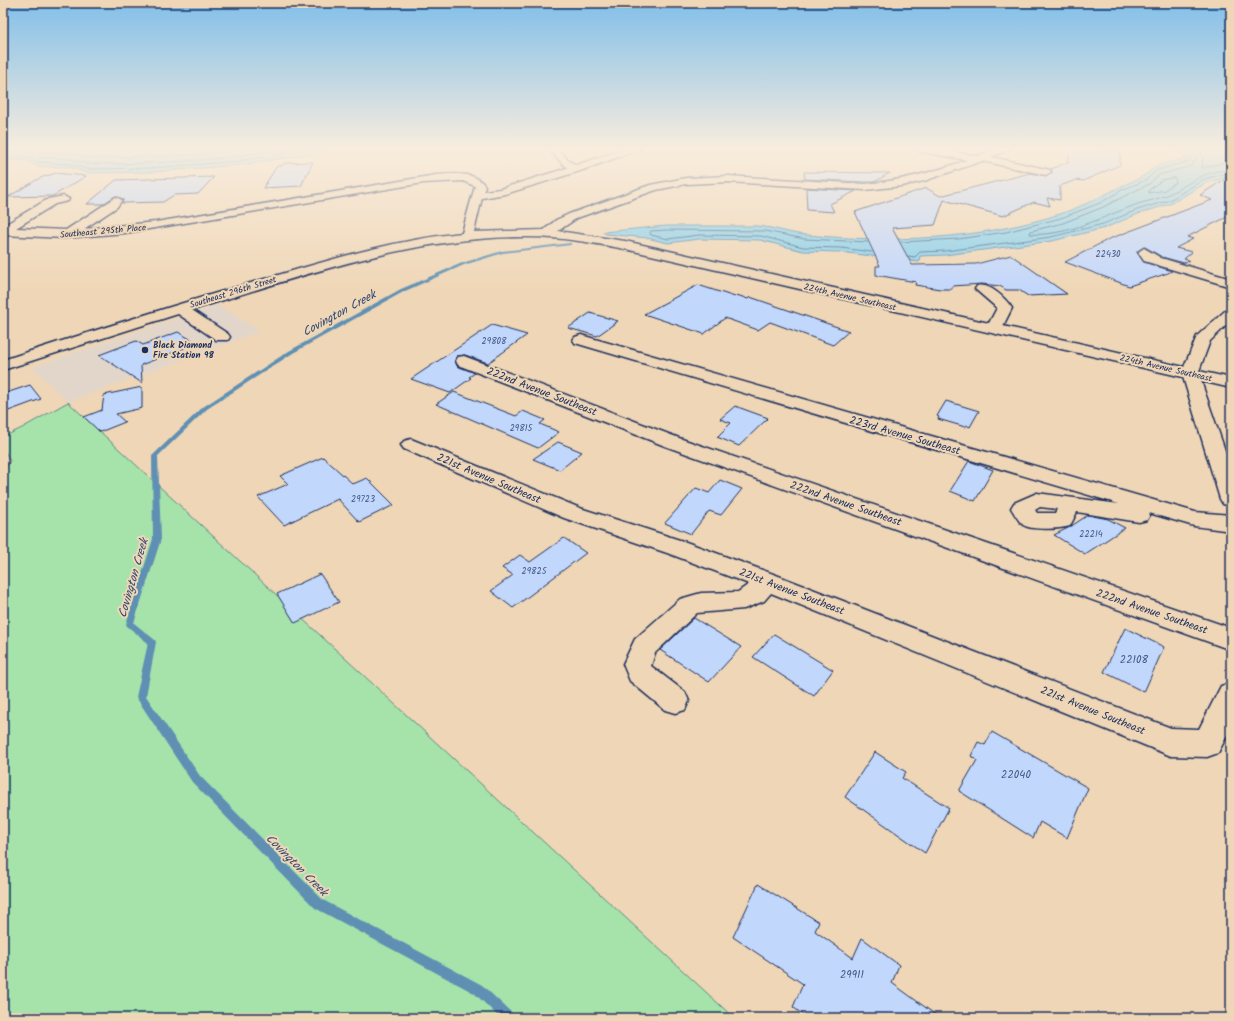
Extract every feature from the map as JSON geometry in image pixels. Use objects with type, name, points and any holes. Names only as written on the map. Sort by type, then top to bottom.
[{"type":"street","name":"Southeast 295th Place","points":[[3,231],[67,235],[166,224],[328,196]]},
{"type":"street","points":[[467,236],[478,196]]},
{"type":"street","points":[[547,234],[560,223],[573,216],[630,196]]},
{"type":"street","points":[[3,231],[52,201],[64,199]]},
{"type":"street","points":[[67,235],[113,205],[116,200]]},
{"type":"street","name":"224th Avenue Southeast","points":[[467,236],[547,234],[625,245],[1231,383]]},
{"type":"street","name":"Southeast 296th Street","points":[[3,365],[179,308],[334,264],[378,253],[467,236]]},
{"type":"street","points":[[1144,252],[1149,258],[1156,261],[1231,283]]},
{"type":"street","points":[[982,289],[1000,302],[1005,308],[994,330]]},
{"type":"street","points":[[179,308],[222,337]]},
{"type":"street","points":[[1231,314],[1203,338],[1190,373],[1231,499]]},
{"type":"street","name":"223rd Avenue Southeast","points":[[581,340],[1194,519],[1231,523]]},
{"type":"street","name":"222nd Avenue Southeast","points":[[464,361],[672,442],[1231,639]]},
{"type":"street","name":"221st Avenue Southeast","points":[[411,445],[572,513],[678,548],[767,581],[1171,742],[1207,743],[1217,726],[1231,695]]},
{"type":"street","points":[[1070,504],[1137,515],[1160,509]]},
{"type":"street","points":[[675,700],[640,673],[637,664],[644,647],[689,606],[701,603],[734,602],[744,600],[755,594],[767,581]]},
{"type":"shaded area","points":[[218,305],[260,331],[68,402],[32,367]]},
{"type":"green space","points":[[68,402],[734,1018],[3,1018],[3,472],[10,461],[3,448],[3,437]]},
{"type":"water","points":[[1103,196],[1185,196],[1172,203],[1138,214],[1105,228],[1052,241],[945,255],[920,256],[919,262],[840,252],[803,251],[760,240],[699,239],[668,243],[647,238],[606,234],[603,232],[666,226],[756,226],[801,234],[871,239],[903,239],[967,234],[998,229],[1029,223],[1060,214]]},
{"type":"building","points":[[10,196],[54,196],[53,196],[8,197]]},
{"type":"building","points":[[97,196],[173,196],[163,202],[122,203],[123,199],[115,196],[103,204],[87,204]]},
{"type":"building","points":[[806,196],[847,196],[830,204],[834,212],[807,210]]},
{"type":"building","points":[[903,196],[1060,196],[1060,200],[1047,198],[1050,206],[1034,202],[1003,216],[944,200],[935,225],[892,228],[912,265],[976,264],[1011,255],[1067,294],[1028,296],[1019,290],[1006,290],[1000,286],[982,284],[952,286],[952,289],[940,289],[915,285],[916,282],[876,275],[876,266],[880,266],[855,212]]},
{"type":"building","points":[[1202,196],[1231,196],[1231,215],[1187,237],[1193,239],[1176,248],[1192,252],[1184,259],[1189,260],[1184,263],[1162,257],[1145,247],[1137,252],[1144,262],[1172,271],[1168,273],[1129,286],[1065,262],[1109,239],[1212,200]]},
{"type":"building","points":[[698,285],[735,297],[737,295],[748,299],[750,297],[849,331],[833,345],[770,322],[758,330],[725,318],[704,334],[644,314]]},
{"type":"building","points":[[590,313],[618,321],[597,336],[568,328]]},
{"type":"building","points":[[492,325],[527,335],[488,363],[465,355],[457,356],[455,360],[457,366],[475,373],[469,377],[471,378],[450,393],[411,379]]},
{"type":"building","name":"Black Diamond Fire Station 98","points":[[178,332],[197,343],[141,365],[142,383],[99,355],[136,341],[143,345]]},
{"type":"building","points":[[30,385],[41,399],[3,413],[3,394]]},
{"type":"building","points":[[142,387],[142,408],[116,414],[125,422],[100,432],[84,417],[102,410],[104,395]]},
{"type":"building","points":[[454,392],[516,416],[523,411],[545,420],[540,424],[559,432],[538,448],[436,404]]},
{"type":"building","points":[[946,401],[979,411],[970,427],[966,425],[965,427],[938,419],[939,417],[937,416]]},
{"type":"building","points":[[735,406],[768,418],[739,446],[717,437],[731,423],[720,419]]},
{"type":"building","points":[[558,442],[582,452],[560,470],[533,459]]},
{"type":"building","points":[[323,457],[353,484],[367,478],[394,505],[359,522],[338,499],[284,525],[258,497],[288,484],[280,476]]},
{"type":"building","points":[[969,461],[993,470],[975,501],[950,491]]},
{"type":"building","points":[[720,480],[742,489],[721,515],[709,511],[691,534],[665,523],[696,488],[709,493]]},
{"type":"building","points":[[1088,515],[1108,519],[1125,528],[1085,554],[1054,535],[1070,527]]},
{"type":"building","points":[[564,538],[586,553],[513,608],[491,591],[513,575],[502,568],[520,555],[530,562]]},
{"type":"building","points":[[320,574],[339,602],[295,623],[277,594]]},
{"type":"building","points":[[694,618],[741,647],[709,682],[660,650]]},
{"type":"building","points":[[1125,628],[1164,647],[1144,692],[1104,672]]},
{"type":"building","points":[[774,634],[833,670],[814,696],[753,657]]},
{"type":"building","points":[[992,732],[1088,788],[1067,838],[1040,822],[1033,838],[959,791],[977,760],[971,756],[978,742],[985,745]]},
{"type":"building","points":[[875,752],[906,772],[902,778],[949,808],[925,853],[845,797]]},
{"type":"building","points":[[758,884],[819,922],[815,931],[853,958],[862,938],[899,965],[892,983],[940,1018],[807,1018],[793,1007],[803,984],[733,937]]},
{"type":"waterway","name":"Covington Creek","points":[[509,1018],[478,989],[319,904],[196,779],[141,697],[152,642],[130,624],[157,539],[155,456],[205,408],[291,352],[403,290],[463,264],[503,252],[570,244]]},
{"type":"place","name":"Black Diamond Fire Station 98","points":[[145,350]]}]
